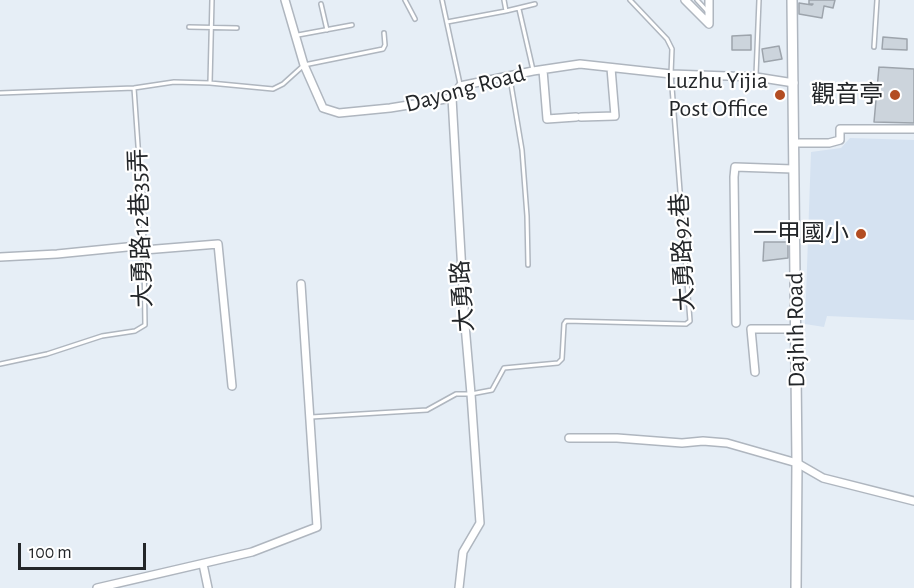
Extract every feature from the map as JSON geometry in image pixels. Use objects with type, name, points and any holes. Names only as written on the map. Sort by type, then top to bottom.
[{"type":"street","name":"Dayong Road","points":[[285,0],[304,65],[323,108],[339,113],[452,98],[460,86],[580,64],[671,74],[756,77],[794,83]]},
{"type":"street","points":[[685,0],[708,24],[709,0]]},
{"type":"street","name":"Dajhih Road","points":[[792,0],[797,462],[796,588]]},
{"type":"street","points":[[543,70],[547,118],[615,116],[611,68]]},
{"type":"street","name":"大勇路","points":[[452,98],[465,326],[480,523],[463,552],[459,588]]},
{"type":"street","points":[[793,143],[829,143],[840,140],[840,129],[914,129]]},
{"type":"street","points":[[736,323],[735,167],[793,169]]},
{"type":"street","points":[[0,257],[137,246],[144,250],[219,244],[232,386]]},
{"type":"street","points":[[97,588],[252,552],[317,527],[301,284]]},
{"type":"street","points":[[755,372],[751,329],[796,329]]},
{"type":"street","points":[[569,438],[727,443],[797,462],[824,478],[914,501]]},
{"type":"street","points":[[203,564],[208,588]]},
{"type":"lane","points":[[210,83],[212,0]]},
{"type":"lane","points":[[405,0],[415,20]]},
{"type":"lane","points":[[442,0],[460,86]]},
{"type":"lane","points":[[504,0],[506,11]]},
{"type":"lane","points":[[630,0],[667,39],[672,49],[671,74]]},
{"type":"lane","points":[[697,0],[709,13]]},
{"type":"lane","points":[[756,77],[759,0]]},
{"type":"lane","points":[[874,47],[877,0]]},
{"type":"lane","points":[[447,22],[535,3]]},
{"type":"lane","points":[[321,4],[327,30]]},
{"type":"lane","points":[[519,8],[533,71]]},
{"type":"lane","points":[[296,36],[352,25]]},
{"type":"lane","points":[[189,27],[237,28]]},
{"type":"lane","points":[[0,93],[134,88],[174,82],[273,89],[283,84],[304,65],[383,49],[384,33]]},
{"type":"lane","name":"大勇路92巷","points":[[310,418],[427,410],[456,394],[492,390],[504,368],[558,363],[562,359],[566,321],[686,324],[690,321],[671,74]]},
{"type":"lane","points":[[510,76],[522,150],[528,265]]},
{"type":"lane","name":"大勇路12巷35弄","points":[[0,364],[47,354],[102,336],[135,331],[145,325],[143,190],[134,88]]},
{"type":"shaded area","name":"一甲國小","points":[[850,138],[914,140],[914,320],[827,316],[824,327],[805,324],[811,152],[841,148]]},
{"type":"building","points":[[809,0],[835,0],[833,8],[824,6],[822,18],[799,14],[799,3],[812,5],[809,4]]},
{"type":"building","points":[[751,35],[751,50],[732,50],[732,36]]},
{"type":"building","points":[[883,37],[907,39],[907,50],[882,49]]},
{"type":"building","points":[[779,46],[782,59],[764,62],[762,49]]},
{"type":"building","name":"觀音亭","points":[[879,67],[914,69],[914,123],[874,122]]},
{"type":"building","points":[[764,242],[788,242],[788,258],[763,261]]},
{"type":"place","name":"Luzhu Yijia Post Office","points":[[780,95]]},
{"type":"place","name":"觀音亭","points":[[895,95]]},
{"type":"place","name":"一甲國小","points":[[861,234]]}]
